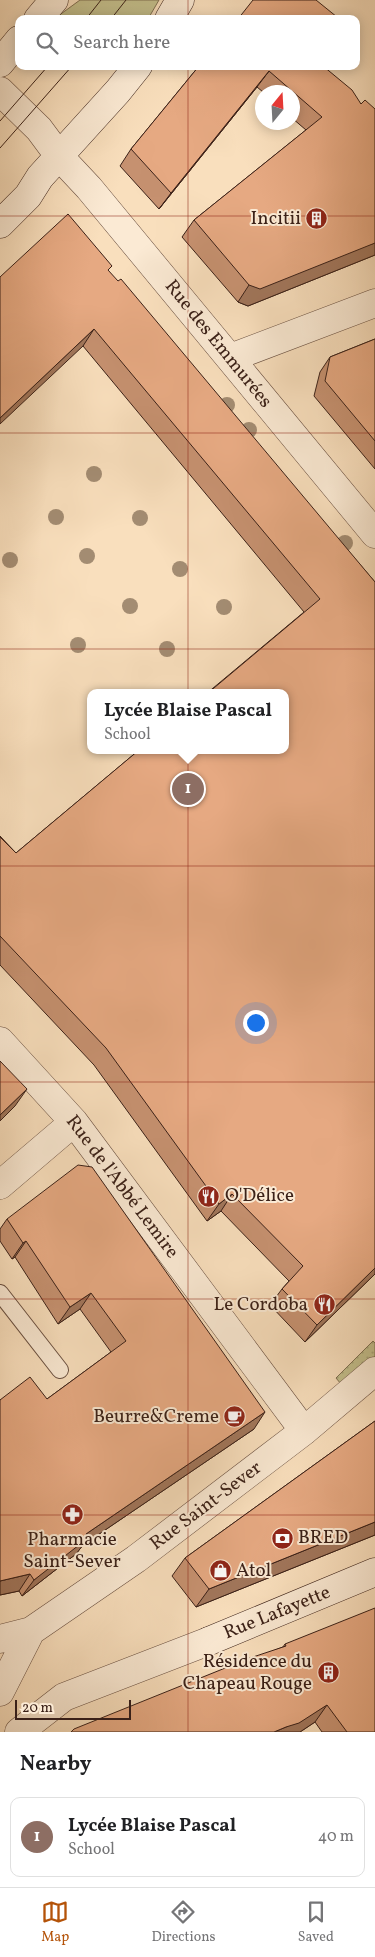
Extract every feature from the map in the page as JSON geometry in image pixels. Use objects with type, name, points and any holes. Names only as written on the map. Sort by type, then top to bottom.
[{"type":"street","points":[[41,15],[54,0]]},
{"type":"street","points":[[171,15],[180,0]]},
{"type":"street","points":[[0,63],[15,45]]},
{"type":"street","points":[[0,224],[28,196],[40,177],[135,70]]},
{"type":"street","name":"Rue des Emmurées","points":[[0,91],[39,129],[59,156],[89,188],[375,534]]},
{"type":"street","points":[[230,358],[375,303]]},
{"type":"street","name":"Rue de l'Abbé Lemire","points":[[0,1041],[74,1122],[304,1431]]},
{"type":"street","points":[[0,1185],[74,1122]]},
{"type":"street","name":"Rue Saint-Sever","points":[[0,1639],[31,1630],[136,1559],[304,1431],[375,1371]]},
{"type":"street","name":"Rue Lafayette","points":[[19,1732],[64,1697],[209,1641],[375,1572]]},
{"type":"street","name":"Rue Saint-Sever","points":[[0,1692],[31,1630]]},
{"type":"lane","points":[[0,1293],[60,1370]]},
{"type":"shaded area","points":[[80,0],[159,0],[150,15],[59,15]]},
{"type":"shaded area","points":[[373,1341],[375,1343],[375,1379],[351,1396],[336,1378]]},
{"type":"building","points":[[253,0],[316,0],[335,15],[241,15]]},
{"type":"building","points":[[196,70],[328,70],[352,90],[361,104],[365,100],[375,109],[375,243],[260,289],[249,285],[194,220],[322,117],[300,98],[300,85],[285,85],[269,71],[258,85],[255,85],[255,88],[171,193],[131,149]]},
{"type":"building","points":[[68,214],[112,266],[108,270],[118,281],[121,279],[375,582],[375,1268],[317,1325],[282,1289],[303,1266],[232,1194],[219,1204],[106,1048],[0,936],[0,837],[16,853],[134,754],[289,754],[289,689],[213,689],[320,599],[94,329],[0,418],[0,277]]},
{"type":"building","points":[[375,339],[375,441],[325,381],[330,357]]},
{"type":"building","points":[[0,1061],[27,1089],[0,1115]]},
{"type":"building","points":[[78,1165],[92,1167],[265,1412],[86,1534],[88,1538],[34,1580],[30,1574],[0,1581],[0,1400],[30,1377],[47,1399],[126,1341],[91,1293],[70,1307],[26,1241],[23,1243],[7,1219]]},
{"type":"building","points":[[375,1421],[375,1522],[209,1589],[185,1558]]},
{"type":"building","points":[[375,1608],[375,1732],[347,1732],[327,1705],[299,1723],[274,1732],[71,1732],[74,1729],[250,1658],[286,1646],[285,1644]]},
{"type":"tram line","points":[[89,15],[101,0]]},
{"type":"tram line","points":[[114,15],[126,0]]},
{"type":"tram line","points":[[0,121],[45,70]]},
{"type":"tram line","points":[[0,148],[68,70]]},
{"type":"place","name":"Incitii","points":[[317,219]]},
{"type":"place","name":"Lycée Blaise Pascal","points":[[188,789]]},
{"type":"place","name":"O'Délice","points":[[209,1196]]},
{"type":"place","name":"Le Cordoba","points":[[324,1305]]},
{"type":"place","name":"Beurre&Creme","points":[[235,1417]]},
{"type":"place","name":"Pharmacie Saint-Sever","points":[[72,1514]]},
{"type":"place","name":"BRED","points":[[282,1538]]},
{"type":"place","name":"Atol","points":[[220,1571]]},
{"type":"place","name":"Résidence du Chapeau Rouge","points":[[328,1673]]}]
